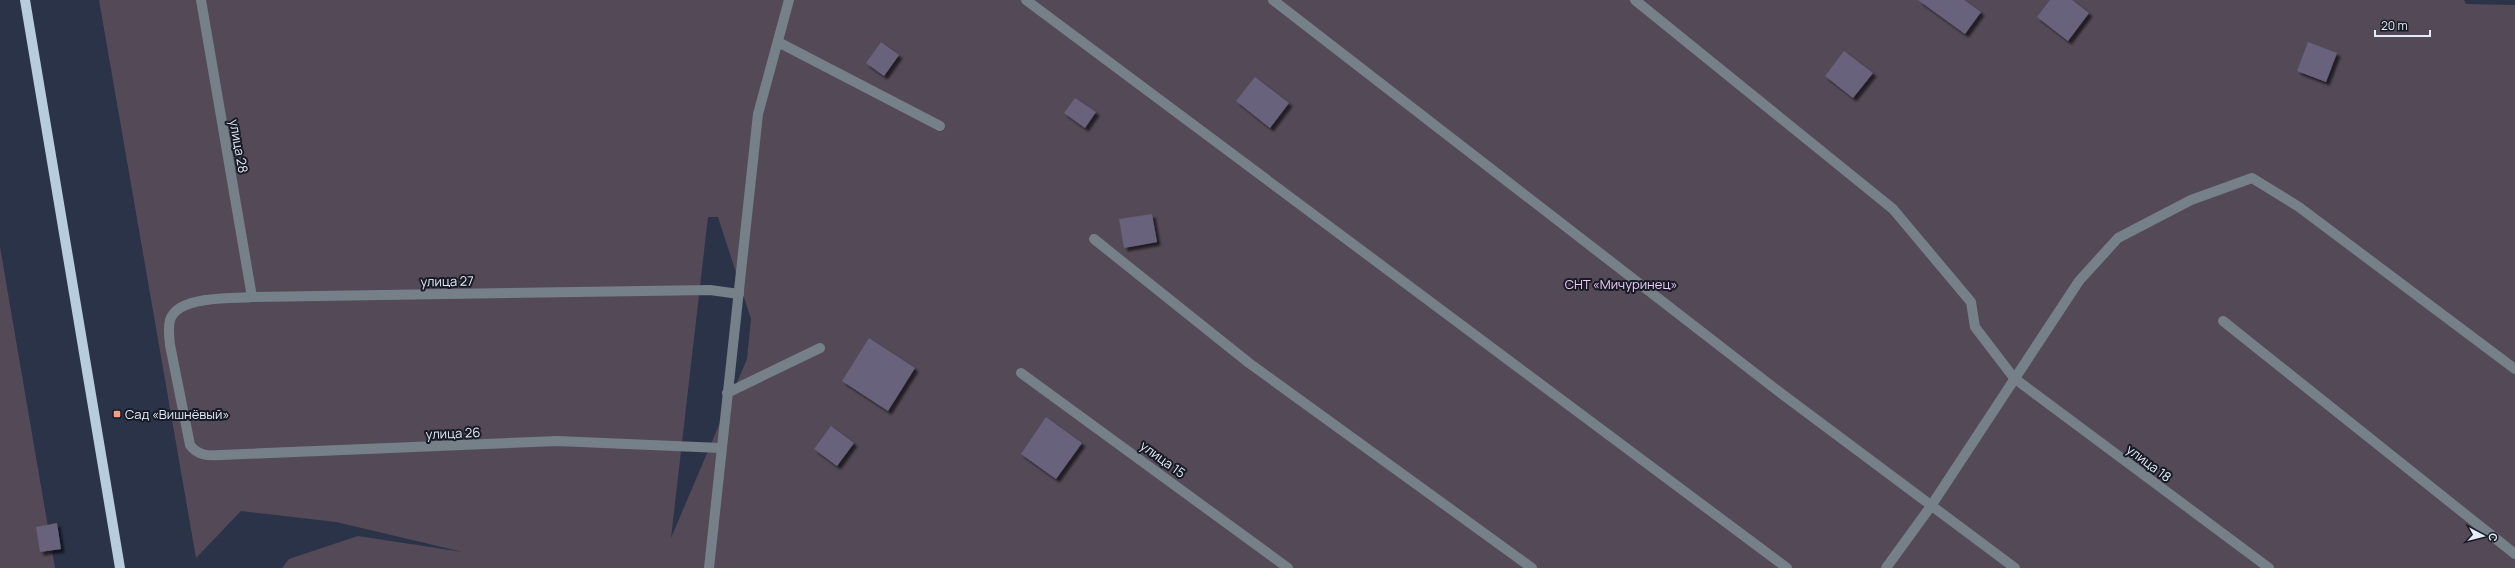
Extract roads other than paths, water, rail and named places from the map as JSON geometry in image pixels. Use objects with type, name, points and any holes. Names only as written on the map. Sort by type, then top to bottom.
[{"type":"main road","points":[[25,0],[120,568]]},
{"type":"street","name":"улица 28","points":[[201,0],[252,297]]},
{"type":"street","points":[[709,568],[758,114],[789,0]]},
{"type":"street","points":[[1026,0],[1787,568]]},
{"type":"street","points":[[1273,0],[1782,394],[2015,568]]},
{"type":"street","name":"улица 18","points":[[1635,0],[1894,209],[1971,302],[1975,327],[2014,378],[2269,568]]},
{"type":"street","points":[[778,42],[940,126]]},
{"type":"street","points":[[1886,568],[1931,506],[2014,378],[2080,281],[2118,238],[2191,200],[2252,178],[2299,207],[2515,369]]},
{"type":"street","points":[[1094,239],[1250,363],[1532,568]]},
{"type":"street","name":"улица 27","points":[[190,445],[170,345],[169,328],[170,319],[184,305],[197,301],[252,297],[710,290],[739,294]]},
{"type":"street","points":[[2223,321],[2515,554]]},
{"type":"street","points":[[727,393],[820,348]]},
{"type":"street","name":"улица 15","points":[[1022,373],[1288,568]]},
{"type":"street","name":"улица 26","points":[[190,445],[194,451],[209,456],[557,441],[721,448]]},
{"type":"place","name":"Сад «Вишнёвый»","points":[[117,414]]},
{"type":"park label","name":"СНТ «Мичуринец»","points":[[1621,284]]}]
